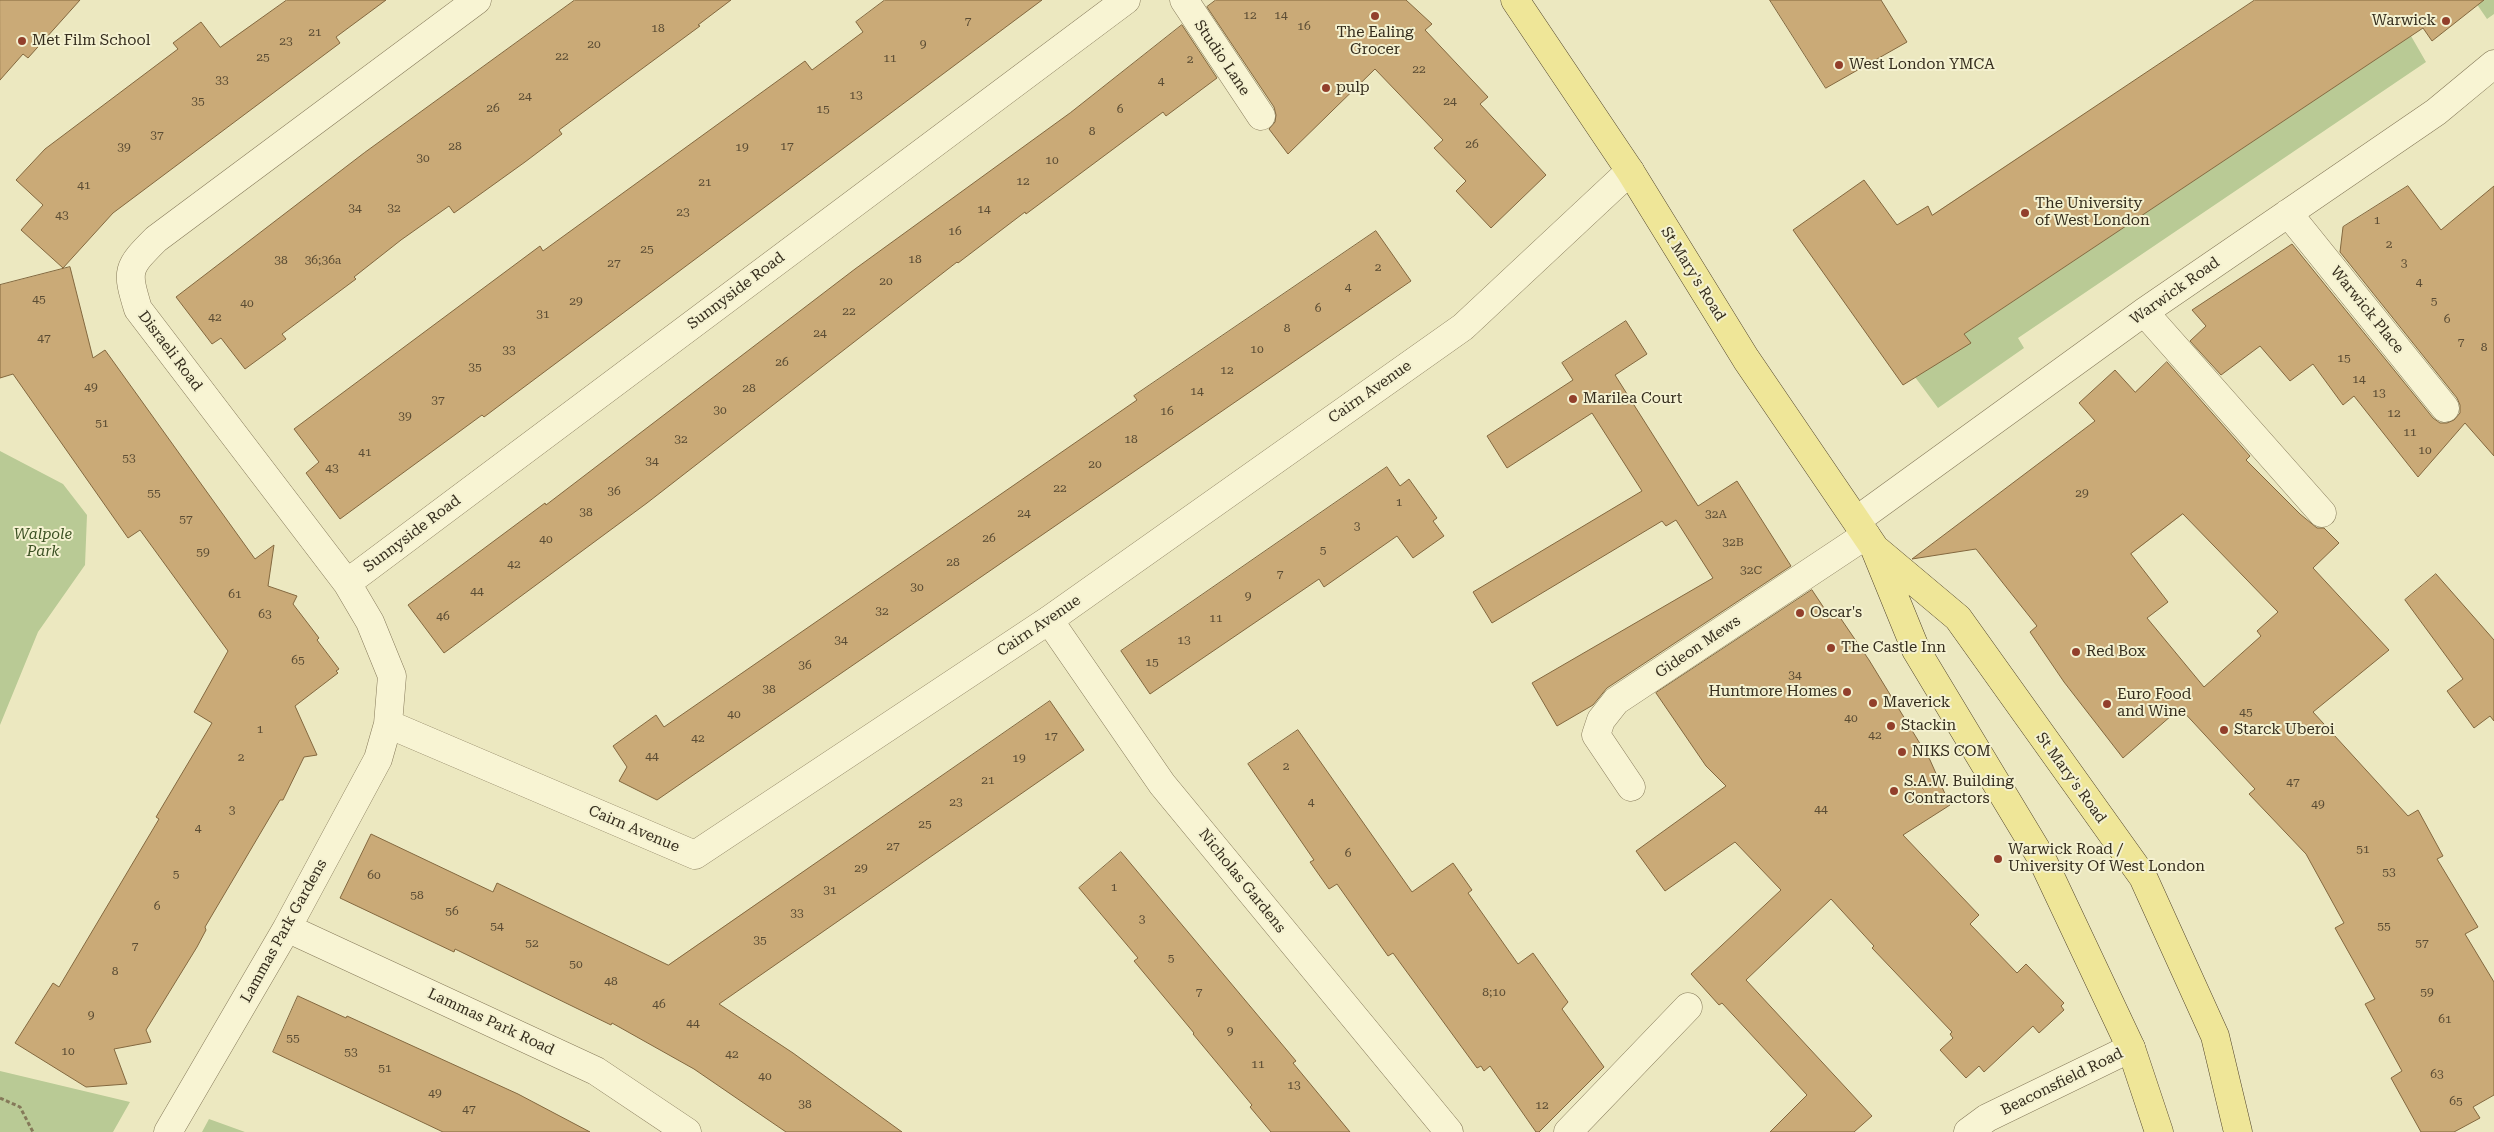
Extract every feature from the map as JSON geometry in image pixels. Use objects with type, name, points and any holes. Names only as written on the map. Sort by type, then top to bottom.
[{"type":"main road","name":"St Mary's Road","points":[[1515,0],[1630,171],[1746,359],[1865,534],[1916,650],[2042,859],[2131,1048],[2159,1132]]},
{"type":"main road","name":"St Mary's Road","points":[[1865,534],[1958,618],[2143,877],[2216,1036],[2238,1132]]},
{"type":"street","name":"Disraeli Road","points":[[388,724],[392,676],[370,622],[347,583],[138,309],[129,279],[137,258],[156,239],[477,0]]},
{"type":"street","name":"Sunnyside Road","points":[[347,583],[1126,0]]},
{"type":"street","name":"Studio Lane","points":[[1184,0],[1261,116]]},
{"type":"street","name":"Warwick Road","points":[[1865,534],[2144,312],[2436,112],[2494,64]]},
{"type":"street","name":"Cairn Avenue","points":[[388,724],[695,855],[1049,620],[1463,326],[1630,171]]},
{"type":"street","name":"Warwick Place","points":[[2288,212],[2446,408]]},
{"type":"street","points":[[2144,312],[2322,513]]},
{"type":"street","name":"Gideon Mews","points":[[1631,787],[1596,735],[1601,720],[1616,701],[1865,534]]},
{"type":"street","name":"Nicholas Gardens","points":[[1049,620],[1162,784],[1449,1132]]},
{"type":"street","name":"Lammas Park Gardens","points":[[168,1132],[287,928],[378,758],[388,724]]},
{"type":"street","name":"Lammas Park Road","points":[[287,928],[596,1070],[687,1132]]},
{"type":"street","points":[[1568,1132],[1688,1007]]},
{"type":"street","name":"Beaconsfield Road","points":[[1968,1132],[1987,1118],[2131,1048]]},
{"type":"path","points":[[0,1098],[20,1107],[32,1132]]},
{"type":"green space","points":[[2474,0],[2494,0],[2494,14],[2487,19]]},
{"type":"green space","points":[[2411,36],[2426,62],[2018,338],[2024,348],[1938,408],[1915,377],[1970,342],[1964,334]]},
{"type":"green space","name":"Walpole Park","points":[[0,451],[63,484],[87,515],[85,565],[38,632],[0,725]]},
{"type":"green space","points":[[0,1071],[130,1102],[113,1132],[0,1132]]},
{"type":"green space","points":[[209,1119],[245,1132],[202,1132]]},
{"type":"building","name":"Met Film School","points":[[0,0],[80,0],[28,58],[23,54],[0,80]]},
{"type":"building","points":[[287,0],[386,0],[336,37],[340,43],[113,213],[63,268],[21,230],[43,205],[16,180],[45,149],[178,49],[173,43],[201,22],[220,47]]},
{"type":"building","points":[[575,0],[731,0],[698,25],[700,26],[559,130],[562,134],[525,162],[454,213],[449,206],[401,240],[354,277],[356,279],[282,334],[286,339],[245,369],[221,338],[212,344],[176,297],[364,153]]},
{"type":"building","points":[[885,0],[1042,0],[484,417],[482,415],[340,519],[306,473],[319,462],[294,429],[540,246],[543,251],[805,61],[812,70],[863,32],[856,22]]},
{"type":"building","points":[[1216,0],[1406,0],[1432,24],[1425,30],[1488,97],[1480,104],[1546,175],[1491,228],[1456,191],[1466,181],[1434,148],[1443,140],[1375,69],[1288,154],[1269,129],[1275,122],[1274,107],[1207,7]]},
{"type":"building","name":"West London YMCA","points":[[1770,0],[1881,0],[1907,42],[1826,88]]},
{"type":"building","points":[[2255,0],[2484,0],[2432,41],[2423,28],[1964,334],[1971,343],[1903,385],[1793,230],[1864,180],[1897,225],[1928,206],[1932,215]]},
{"type":"building","points":[[1182,25],[1217,78],[1166,116],[1163,112],[1026,214],[1025,212],[957,262],[647,503],[444,653],[408,605],[545,503],[546,505],[855,269],[1070,113]]},
{"type":"building","points":[[2408,186],[2441,230],[2494,186],[2494,456],[2465,423],[2418,477],[2354,396],[2343,405],[2313,364],[2290,381],[2260,346],[2221,375],[2190,341],[2206,326],[2192,310],[2292,244],[2433,418],[2440,423],[2454,420],[2460,413],[2460,405],[2457,398],[2340,252],[2343,227]]},
{"type":"building","points":[[1376,231],[1411,281],[657,800],[619,781],[627,767],[613,746],[656,715],[664,727],[1137,400],[1134,396]]},
{"type":"building","points":[[70,267],[93,358],[105,350],[255,559],[274,545],[268,586],[297,596],[293,604],[319,638],[317,640],[339,669],[336,671],[338,673],[295,706],[317,755],[304,757],[283,800],[280,800],[205,927],[206,930],[197,947],[146,1030],[151,1042],[114,1049],[127,1084],[86,1087],[15,1043],[53,983],[59,987],[159,819],[156,817],[212,723],[194,712],[228,651],[140,530],[128,538],[13,374],[0,378],[0,285]]},
{"type":"building","points":[[1626,321],[1647,354],[1615,375],[1698,506],[1737,481],[1791,566],[1607,688],[1593,705],[1557,726],[1532,683],[1713,578],[1676,520],[1666,526],[1662,521],[1492,623],[1473,592],[1642,491],[1592,413],[1507,468],[1487,436],[1573,380],[1562,363]]},
{"type":"building","points":[[2167,362],[2250,456],[2246,460],[2300,514],[2317,528],[2324,528],[2339,543],[2313,568],[2389,650],[2313,712],[2408,816],[2418,810],[2443,856],[2437,859],[2478,927],[2465,934],[2494,982],[2494,1095],[2473,1107],[2480,1118],[2454,1132],[2421,1132],[2391,1078],[2402,1071],[2365,1004],[2375,999],[2335,928],[2344,923],[2306,854],[2249,794],[2255,789],[2180,708],[2123,758],[2064,682],[2030,632],[2037,626],[1976,549],[1912,559],[2095,421],[2079,403],[2115,370],[2135,392]],"holes":[[[2183,514],[2278,612],[2257,631],[2261,636],[2204,687],[2147,618],[2168,602],[2131,554]]]},
{"type":"building","points":[[1387,467],[1400,486],[1409,479],[1437,518],[1433,521],[1444,536],[1413,558],[1397,536],[1324,587],[1319,579],[1150,694],[1121,651]]},
{"type":"building","points":[[2436,574],[2494,640],[2494,721],[2490,716],[2474,728],[2447,691],[2463,679],[2405,600]]},
{"type":"building","points":[[1812,590],[1830,617],[1837,613],[1869,660],[1930,760],[1950,805],[1903,835],[1979,915],[1970,924],[2017,973],[2026,964],[2064,1003],[2061,1006],[2064,1010],[2039,1033],[2033,1026],[1984,1072],[1979,1066],[1966,1078],[1940,1050],[1953,1038],[1950,1034],[1952,1032],[1872,948],[1874,946],[1831,899],[1746,980],[1872,1116],[1854,1132],[1770,1132],[1807,1095],[1722,1003],[1719,1005],[1691,974],[1781,890],[1735,842],[1665,891],[1636,851],[1726,786],[1706,766],[1656,693]]},
{"type":"building","points":[[1050,701],[1084,750],[719,1004],[793,1053],[902,1132],[786,1132],[694,1069],[612,1023],[611,1025],[455,949],[454,952],[340,898],[371,834],[493,892],[497,883],[668,965]]},
{"type":"building","points":[[1298,730],[1412,892],[1453,863],[1472,890],[1468,893],[1518,964],[1533,953],[1568,1002],[1562,1009],[1604,1067],[1539,1132],[1536,1132],[1490,1066],[1484,1071],[1481,1066],[1477,1068],[1393,953],[1388,956],[1337,884],[1329,889],[1310,862],[1314,860],[1248,764]]},
{"type":"building","points":[[1121,852],[1296,1061],[1293,1063],[1350,1132],[1271,1132],[1250,1107],[1252,1105],[1134,961],[1138,958],[1079,888]]},
{"type":"building","points":[[298,996],[346,1018],[347,1016],[518,1094],[590,1132],[443,1132],[273,1052]]},
{"type":"place","name":"The Ealing Grocer","points":[[1375,16]]},
{"type":"place","name":"Warwick","points":[[2446,21]]},
{"type":"place","name":"Met Film School","points":[[22,41]]},
{"type":"place","name":"West London YMCA","points":[[1839,65]]},
{"type":"place","name":"pulp","points":[[1326,88]]},
{"type":"place","name":"The University of West London","points":[[2025,213]]},
{"type":"place","name":"Marilea Court","points":[[1573,399]]},
{"type":"place","name":"Oscar's","points":[[1800,613]]},
{"type":"place","name":"The Castle Inn","points":[[1831,648]]},
{"type":"place","name":"Red Box","points":[[2076,652]]},
{"type":"place","name":"Huntmore Homes","points":[[1847,692]]},
{"type":"place","name":"Maverick","points":[[1873,703]]},
{"type":"place","name":"Euro Food and Wine","points":[[2107,704]]},
{"type":"place","name":"Stackin","points":[[1891,726]]},
{"type":"place","name":"Starck Uberoi","points":[[2224,730]]},
{"type":"place","name":"NIKS COM","points":[[1902,752]]},
{"type":"place","name":"S.A.W. Building Contractors","points":[[1894,791]]},
{"type":"place","name":"Warwick Road / University Of West London","points":[[1998,859]]}]
